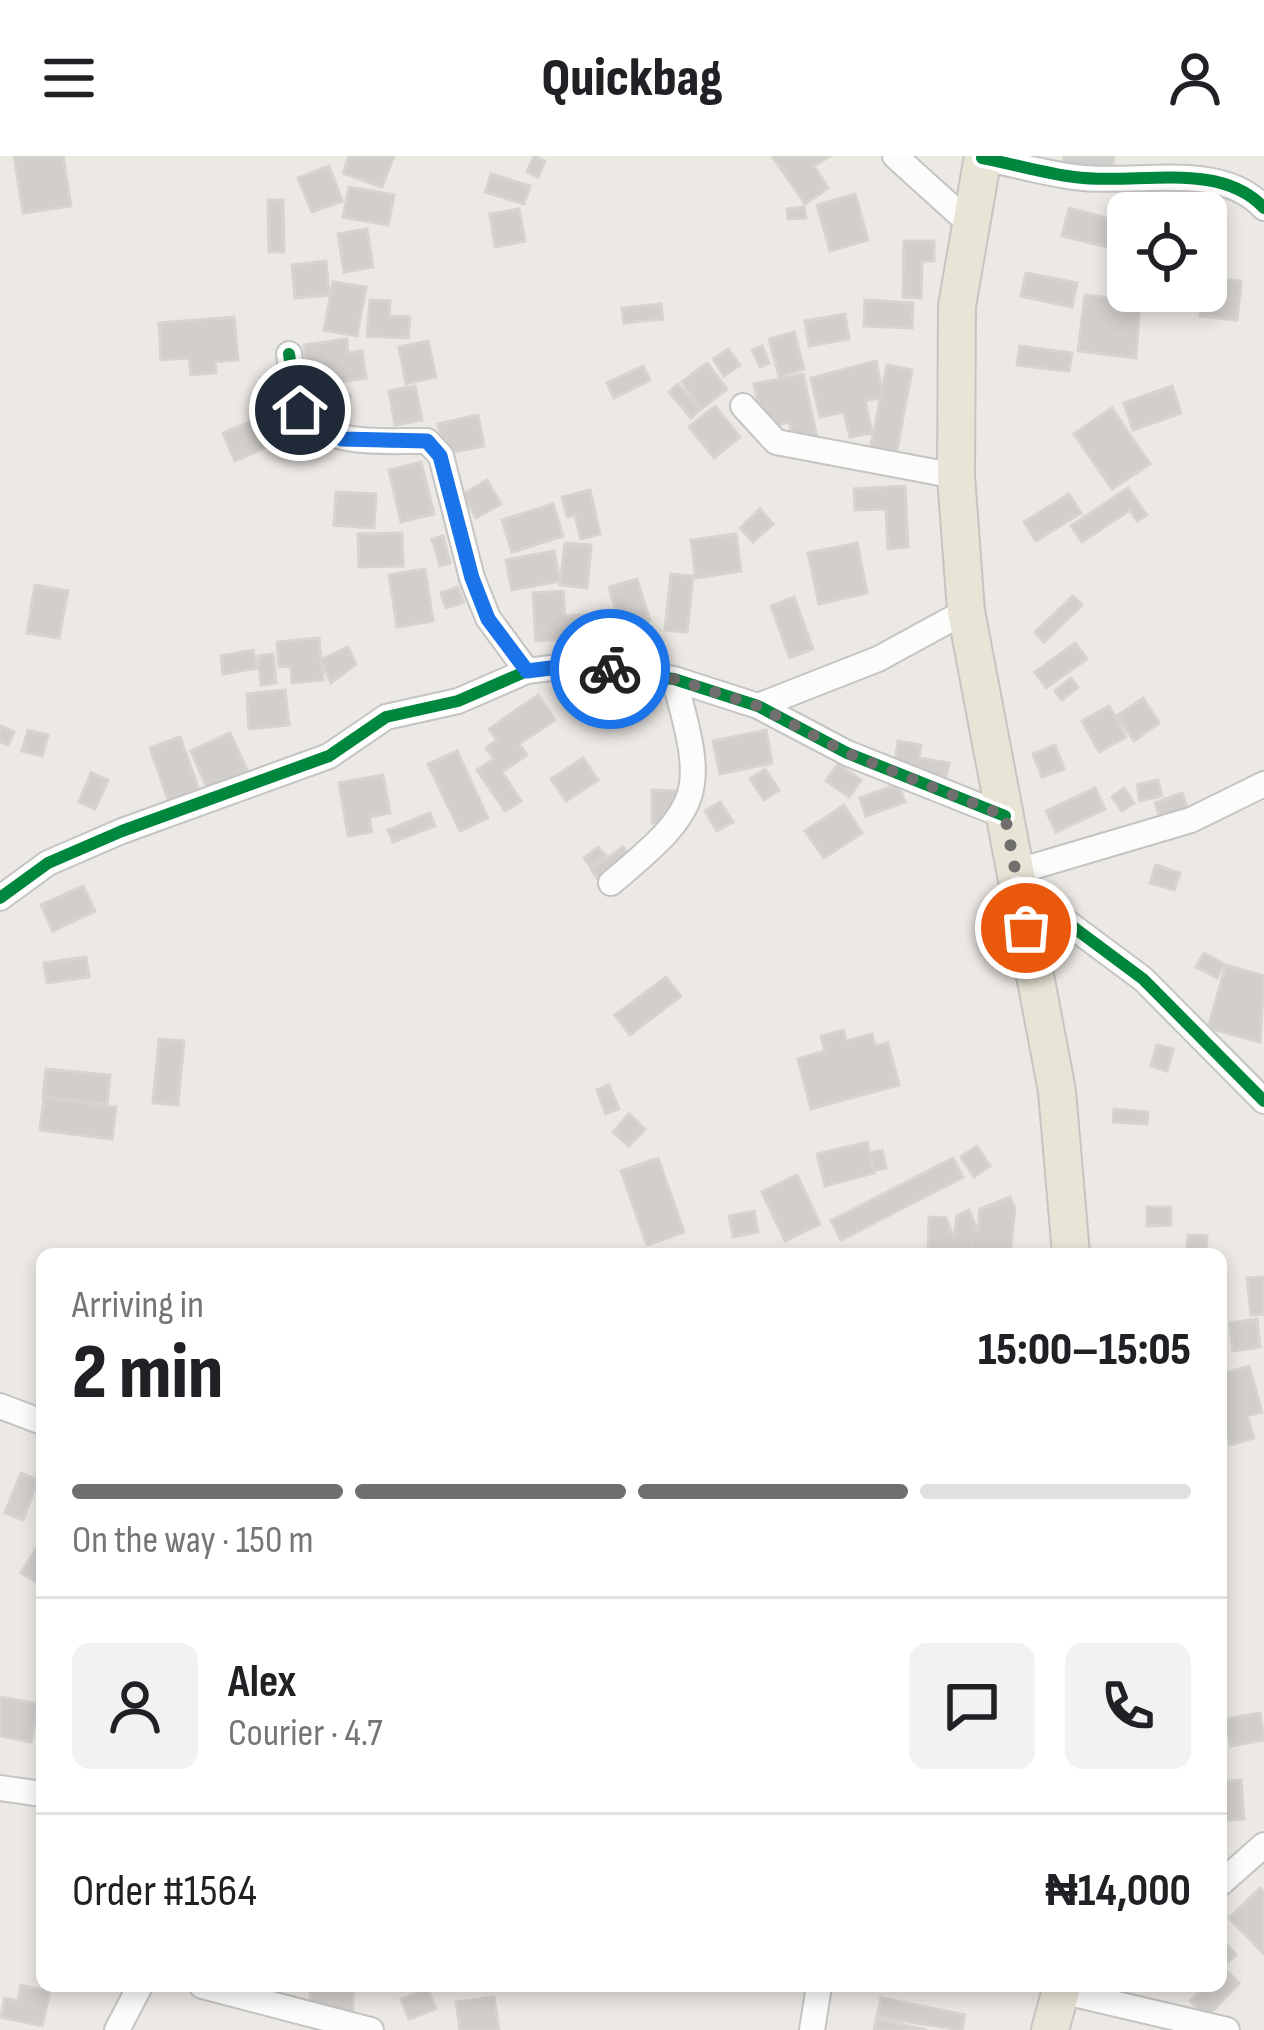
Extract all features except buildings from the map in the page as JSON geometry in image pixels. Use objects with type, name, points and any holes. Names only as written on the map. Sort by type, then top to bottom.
[{"type":"main road","points":[[983,157],[968,221],[957,306],[956,476],[966,610],[1057,1091],[1070,1248]]},
{"type":"main road","points":[[1050,2030],[1069,1992]]},
{"type":"street","points":[[896,156],[968,221]]},
{"type":"street","points":[[983,157],[1078,178],[1211,180],[1252,195],[1264,208]]},
{"type":"street","points":[[289,355],[300,410],[317,424],[342,439],[427,441],[440,456],[472,578],[488,619],[527,671]]},
{"type":"street","points":[[743,406],[776,442],[956,476]]},
{"type":"street","points":[[758,706],[878,659],[966,610]]},
{"type":"street","points":[[0,898],[48,863],[122,831],[329,757],[386,717],[458,701],[527,671],[567,666],[674,679],[758,706],[847,753],[1005,816]]},
{"type":"street","points":[[611,883],[675,830],[688,807],[696,766],[674,679]]},
{"type":"street","points":[[1017,879],[1191,820],[1264,784]]},
{"type":"street","points":[[1017,879],[1143,979],[1264,1100]]},
{"type":"street","points":[[0,1406],[36,1420]]},
{"type":"street","points":[[0,1788],[36,1794]]},
{"type":"street","points":[[1227,1878],[1264,1845]]},
{"type":"street","points":[[117,2030],[137,1992]]},
{"type":"street","points":[[225,1992],[371,2030]]},
{"type":"street","points":[[812,2030],[818,1992]]},
{"type":"street","points":[[1082,1992],[1227,2030]]},
{"type":"cycle path","points":[[982,158],[1074,177],[1200,179],[1245,193],[1264,208]]},
{"type":"cycle path","points":[[289,354],[296,399],[312,423],[326,432],[359,440],[427,441],[441,456],[472,578],[488,618],[527,671]]},
{"type":"cycle path","points":[[0,898],[48,863],[329,756],[386,717],[458,701],[527,671],[567,666],[674,679],[758,706],[847,753],[1005,816]]},
{"type":"cycle path","points":[[1018,886],[1143,979],[1264,1101]]},
{"type":"way so far","points":[[610,669],[674,679],[758,706],[847,753],[1005,816],[1026,928]]},
{"type":"route","points":[[300,410],[342,439],[427,441],[440,456],[472,578],[488,619],[527,671],[567,666],[610,669]]}]
